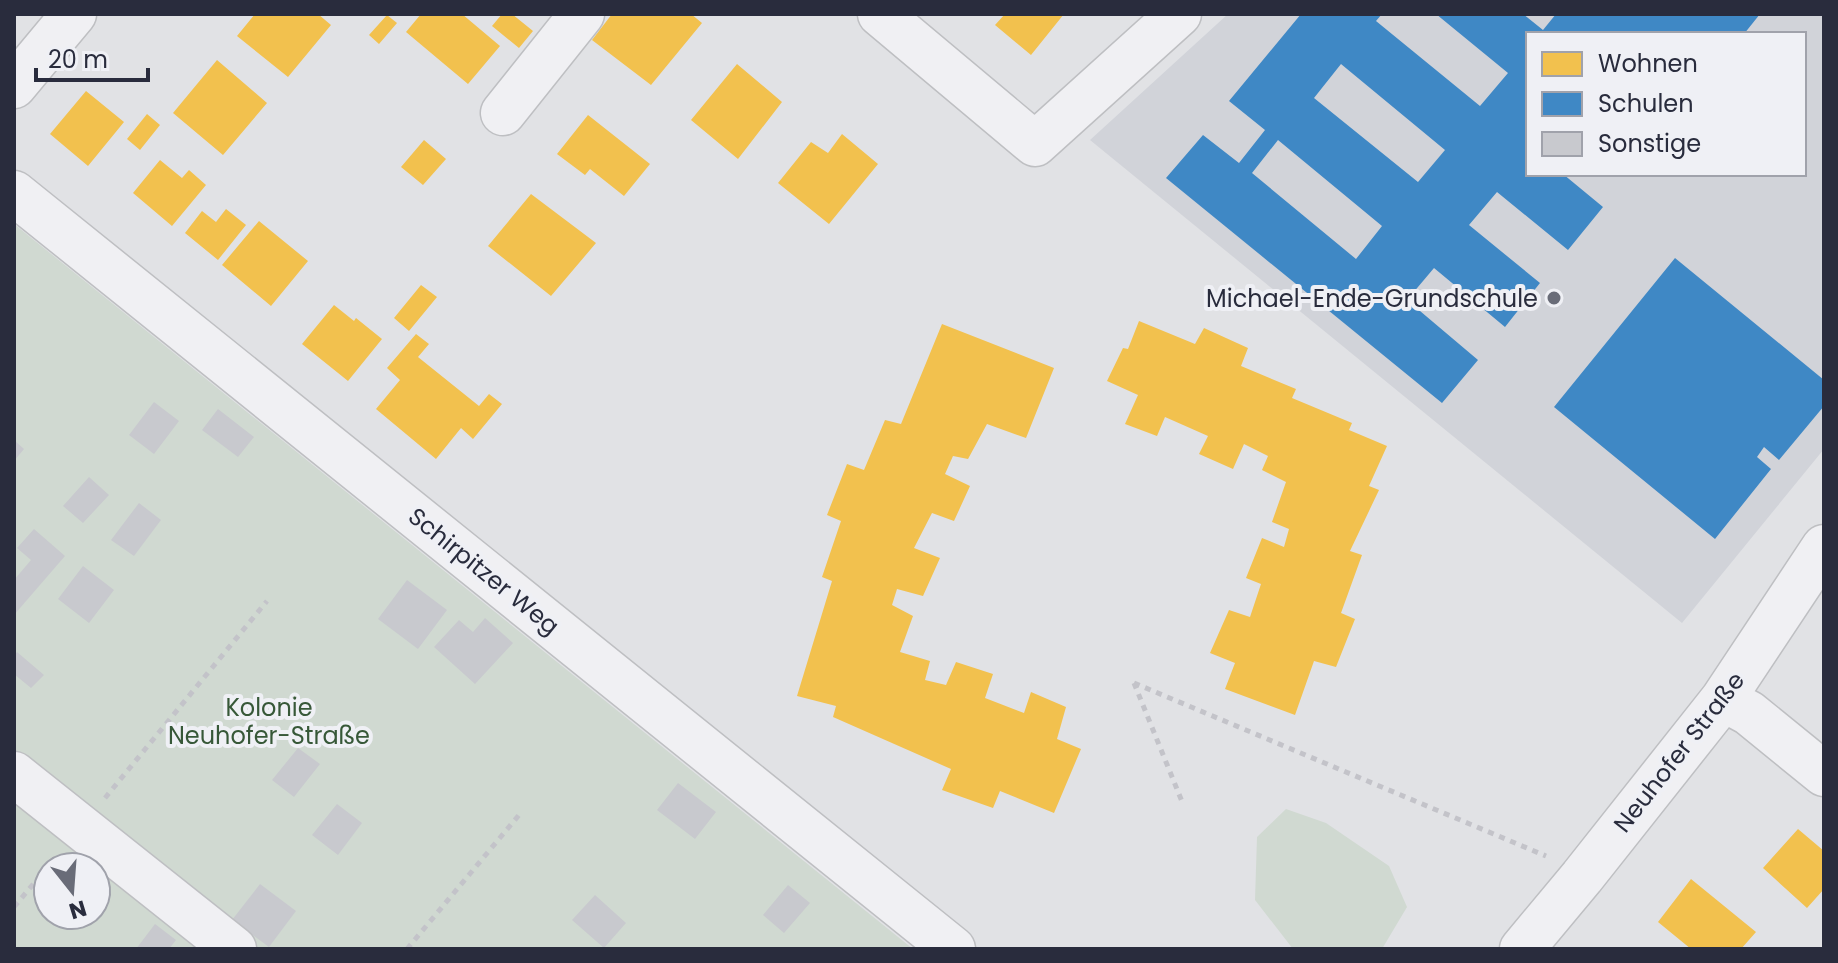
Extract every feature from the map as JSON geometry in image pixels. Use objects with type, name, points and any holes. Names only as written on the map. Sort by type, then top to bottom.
[{"type":"street","points":[[14,86],[74,14]]},
{"type":"street","points":[[503,113],[582,14]]},
{"type":"street","points":[[880,14],[1035,144],[1179,14]]},
{"type":"street","name":"Schirpitzer Weg","points":[[14,193],[953,949]]},
{"type":"street","name":"Neuhofer Straße","points":[[1522,949],[1723,699],[1824,547]]},
{"type":"street","points":[[1723,699],[1749,713],[1824,774]]},
{"type":"street","points":[[14,774],[234,949]]},
{"type":"path","points":[[14,907],[267,601]]},
{"type":"path","points":[[1183,804],[1134,683],[1561,862],[1582,877]]},
{"type":"path","points":[[407,949],[519,815]]},
{"type":"shaded area","name":"Michael-Ende-Grundschule","points":[[1228,14],[1824,14],[1824,449],[1682,623],[1090,140]]},
{"type":"green space","name":"Kolonie Neuhofer-Straße","points":[[14,224],[913,949],[14,949]]},
{"type":"green space","points":[[1286,809],[1326,823],[1389,866],[1407,907],[1382,949],[1293,949],[1255,900],[1257,837]]},
{"type":"building: Wohnen","points":[[255,14],[318,14],[331,25],[288,77],[237,36]]},
{"type":"building: Wohnen","points":[[421,14],[462,14],[500,46],[468,84],[406,32]]},
{"type":"building: Wohnen","points":[[502,14],[512,14],[533,31],[519,48],[492,26]]},
{"type":"building: Wohnen","points":[[612,14],[691,14],[702,23],[651,85],[592,40]]},
{"type":"building: Wohnen","points":[[1005,14],[1064,14],[1031,55],[995,25]]},
{"type":"building: Wohnen","points":[[387,15],[397,23],[379,44],[369,35]]},
{"type":"building: Wohnen","points":[[217,60],[267,103],[223,155],[173,113]]},
{"type":"building: Wohnen","points":[[737,64],[782,102],[738,159],[691,120]]},
{"type":"building: Wohnen","points":[[86,91],[124,122],[88,166],[50,134]]},
{"type":"building: Wohnen","points":[[147,114],[160,125],[140,150],[127,139]]},
{"type":"building: Wohnen","points":[[588,115],[650,164],[624,196],[590,169],[585,175],[557,154]]},
{"type":"building: Wohnen","points":[[842,134],[878,164],[829,224],[778,183],[811,142],[828,153]]},
{"type":"building: Wohnen","points":[[424,140],[446,159],[423,185],[401,167]]},
{"type":"building: Wohnen","points":[[160,160],[182,178],[189,170],[206,185],[172,226],[133,193]]},
{"type":"building: Wohnen","points":[[531,194],[596,243],[551,296],[488,246]]},
{"type":"building: Wohnen","points":[[226,209],[246,225],[218,260],[185,233],[202,211],[216,222]]},
{"type":"building: Wohnen","points":[[259,221],[308,261],[271,306],[222,265]]},
{"type":"building: Wohnen","points":[[421,285],[437,297],[409,331],[394,318]]},
{"type":"building: Wohnen","points":[[334,305],[382,339],[348,381],[302,344]]},
{"type":"building: Wohnen","points":[[1139,321],[1195,344],[1204,328],[1248,348],[1241,366],[1296,389],[1292,398],[1352,423],[1349,430],[1387,446],[1369,486],[1379,490],[1350,551],[1362,555],[1341,613],[1355,619],[1336,667],[1314,661],[1295,715],[1225,689],[1235,663],[1210,653],[1229,610],[1250,617],[1261,584],[1246,578],[1262,538],[1284,547],[1289,529],[1272,522],[1286,482],[1262,470],[1268,456],[1244,444],[1233,469],[1199,454],[1208,436],[1165,417],[1157,436],[1125,424],[1138,395],[1107,381],[1123,348],[1128,349]]},
{"type":"building: Wohnen","points":[[942,324],[1054,368],[1026,438],[987,424],[968,459],[953,456],[945,474],[970,486],[954,521],[932,513],[914,548],[940,558],[923,596],[897,589],[892,605],[913,616],[900,652],[930,661],[925,680],[946,685],[956,662],[993,674],[985,698],[1024,713],[1031,692],[1066,707],[1057,739],[1081,749],[1054,813],[1000,791],[993,808],[942,790],[951,769],[833,717],[836,706],[797,696],[832,581],[822,577],[841,521],[827,515],[847,464],[864,470],[885,420],[901,424]]},
{"type":"building: Wohnen","points":[[416,334],[429,344],[418,357],[479,406],[489,394],[502,404],[473,439],[461,428],[436,459],[376,409],[400,380],[387,368]]},
{"type":"building: Wohnen","points":[[1798,829],[1824,851],[1824,889],[1807,908],[1763,868]]},
{"type":"building: Wohnen","points":[[1691,879],[1756,932],[1741,949],[1691,949],[1658,922]]},
{"type":"building: Schulen","points":[[1301,14],[1382,14],[1376,21],[1480,106],[1508,73],[1436,14],[1523,14],[1543,30],[1556,14],[1760,14],[1746,32],[1526,32],[1526,176],[1565,176],[1603,207],[1568,250],[1497,192],[1469,225],[1540,283],[1505,327],[1434,268],[1407,300],[1478,360],[1442,403],[1166,178],[1203,135],[1239,163],[1265,130],[1229,101]],"holes":[[[1341,64],[1445,150],[1418,182],[1314,98]],[[1278,140],[1382,226],[1356,259],[1252,173]]]},
{"type":"building: Schulen","points":[[1675,258],[1824,380],[1824,406],[1779,460],[1764,447],[1757,457],[1771,469],[1715,539],[1554,407]]},
{"type":"building: Sonstige","points":[[154,402],[179,421],[154,454],[129,435]]},
{"type":"building: Sonstige","points":[[218,409],[254,437],[238,457],[202,430]]},
{"type":"building: Sonstige","points":[[14,440],[24,449],[14,461]]},
{"type":"building: Sonstige","points":[[89,477],[109,495],[83,523],[63,506]]},
{"type":"building: Sonstige","points":[[139,503],[161,520],[134,556],[111,540]]},
{"type":"building: Sonstige","points":[[34,529],[65,556],[14,615],[14,580],[31,560],[17,548]]},
{"type":"building: Sonstige","points":[[83,566],[114,590],[89,623],[58,599]]},
{"type":"building: Sonstige","points":[[407,580],[447,610],[418,649],[378,619]]},
{"type":"building: Sonstige","points":[[485,618],[513,643],[475,684],[434,647],[459,620],[473,632]]},
{"type":"building: Sonstige","points":[[17,652],[44,675],[31,688],[14,674],[14,656]]},
{"type":"building: Sonstige","points":[[298,748],[320,764],[294,797],[272,780]]},
{"type":"building: Sonstige","points":[[678,783],[716,812],[695,839],[657,810]]},
{"type":"building: Sonstige","points":[[337,804],[362,823],[338,855],[312,835]]},
{"type":"building: Sonstige","points":[[260,884],[296,911],[269,947],[232,920]]},
{"type":"building: Sonstige","points":[[788,885],[810,903],[784,933],[763,915]]},
{"type":"building: Sonstige","points":[[595,895],[626,923],[604,948],[572,920]]},
{"type":"building: Sonstige","points":[[155,924],[176,940],[169,949],[136,949]]},
{"type":"place","name":"Michael-Ende-Grundschule","points":[[1554,298]]}]
